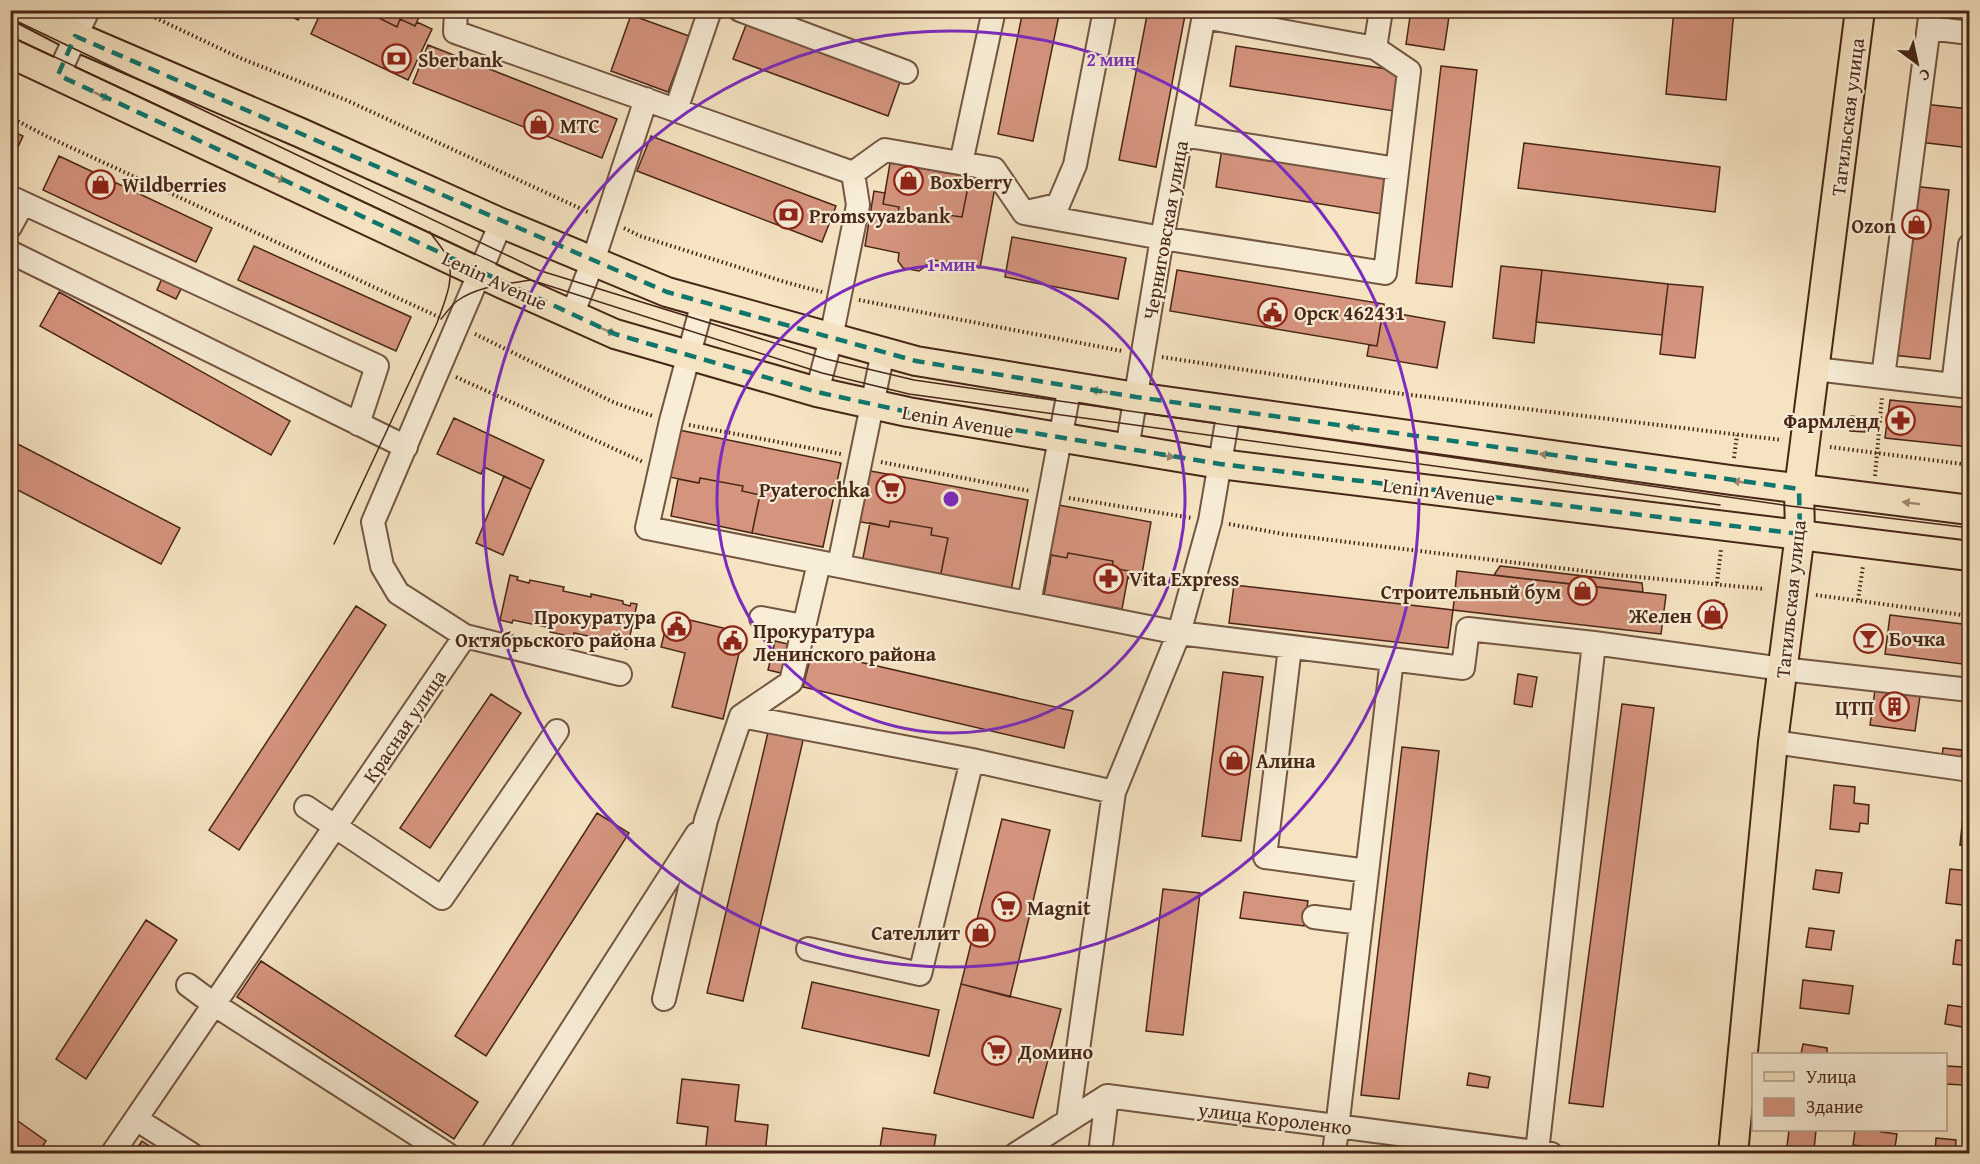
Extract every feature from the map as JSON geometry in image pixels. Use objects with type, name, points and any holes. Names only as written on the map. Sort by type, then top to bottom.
[{"type":"main road","points":[[25,10],[75,36],[301,133],[501,223],[667,292],[916,361],[1136,397],[1799,489],[1970,510]]},
{"type":"main road","name":"Тагильская улица","points":[[1733,1154],[1773,742],[1800,534],[1799,489],[1860,10]]},
{"type":"main road","name":"Lenin Avenue","points":[[10,53],[480,274],[615,334],[817,392],[872,405],[1061,439],[1220,464],[1970,556]]},
{"type":"street","points":[[58,75],[88,10]]},
{"type":"street","points":[[456,10],[455,32],[853,173]]},
{"type":"street","points":[[676,110],[711,10]]},
{"type":"street","points":[[740,10],[906,72]]},
{"type":"street","points":[[961,163],[994,10]]},
{"type":"street","points":[[1024,213],[1058,205],[1075,165],[1105,10]]},
{"type":"street","points":[[1376,48],[1381,10]]},
{"type":"street","points":[[853,173],[885,150],[994,169],[1024,213],[1162,238],[1385,273],[1409,71],[1376,48],[1205,14]]},
{"type":"street","name":"Черниговская улица","points":[[1127,450],[1162,238],[1205,14]]},
{"type":"street","points":[[1883,377],[1930,19],[1970,33]]},
{"type":"street","points":[[572,315],[593,261],[646,99]]},
{"type":"street","points":[[1182,135],[1397,169]]},
{"type":"street","points":[[817,392],[831,338],[858,205],[853,173]]},
{"type":"street","points":[[10,227],[17,200],[377,366],[358,424]]},
{"type":"street","points":[[501,223],[374,522],[382,566],[398,593],[465,636],[620,674]]},
{"type":"street","points":[[1815,369],[1961,386],[1970,246]]},
{"type":"street","points":[[10,252],[406,447]]},
{"type":"street","points":[[703,302],[688,355],[647,528],[1179,633],[1462,668],[1468,629],[1594,643],[1782,669],[1970,690]]},
{"type":"street","points":[[664,999],[706,820],[741,716],[791,682],[803,627],[829,564],[872,405],[883,352]]},
{"type":"street","points":[[1029,603],[1070,386]]},
{"type":"street","points":[[1068,1121],[1114,792],[1179,633],[1210,521],[1229,410]]},
{"type":"street","points":[[761,618],[803,627]]},
{"type":"street","name":"Красная улица","points":[[112,1154],[465,636]]},
{"type":"street","points":[[1544,1153],[1594,643]]},
{"type":"street","points":[[1290,646],[1265,857],[1367,872]]},
{"type":"street","points":[[1334,1154],[1392,659]]},
{"type":"street","points":[[741,716],[972,760],[1114,792]]},
{"type":"street","points":[[306,807],[442,898],[557,731]]},
{"type":"street","points":[[1773,742],[1970,770]]},
{"type":"street","points":[[808,949],[920,974],[972,760]]},
{"type":"street","points":[[492,1154],[706,820]]},
{"type":"street","points":[[1314,917],[1361,923]]},
{"type":"street","points":[[188,985],[215,1005],[447,1154]]},
{"type":"street","points":[[1016,1154],[1107,1096]]},
{"type":"street","points":[[1100,1154],[1107,1096]]},
{"type":"street","name":"улица Короленко","points":[[1107,1096],[1337,1126],[1466,1148],[1544,1153]]},
{"type":"street","points":[[136,1119],[191,1154]]},
{"type":"path","points":[[139,10],[240,58],[346,100],[640,236],[785,282],[840,296],[1143,354],[1395,393],[1783,440]]},
{"type":"path","points":[[439,369],[660,469]]},
{"type":"path","points":[[1874,483],[1883,377]]},
{"type":"path","points":[[1733,465],[1737,435]]},
{"type":"path","points":[[1830,447],[1970,465]]},
{"type":"path","points":[[1717,583],[1722,542]]},
{"type":"path","points":[[1858,600],[1864,559]]},
{"type":"path","points":[[1815,595],[1970,616]]},
{"type":"highlighted area","points":[[75,36],[667,292],[916,361],[1136,397],[1799,489],[1800,534],[1220,464],[908,412],[817,392],[615,334],[58,75]]},
{"type":"building","points":[[279,10],[303,10],[298,20]]},
{"type":"building","points":[[322,10],[363,10],[397,27],[400,19],[415,26],[417,22],[432,29],[408,80],[311,34]]},
{"type":"building","points":[[363,10],[422,10],[415,26],[400,19],[397,27]]},
{"type":"building","points":[[1023,10],[1060,10],[1033,141],[998,134]]},
{"type":"building","points":[[1148,10],[1186,10],[1156,167],[1119,160]]},
{"type":"building","points":[[1411,10],[1450,10],[1444,50],[1406,44]]},
{"type":"building","points":[[1674,10],[1734,10],[1726,100],[1666,94]]},
{"type":"building","points":[[631,15],[689,36],[668,92],[611,71]]},
{"type":"building","points":[[746,25],[900,82],[888,116],[733,59]]},
{"type":"building","points":[[428,45],[617,119],[602,158],[413,83]]},
{"type":"building","points":[[1236,46],[1400,71],[1394,111],[1230,86]]},
{"type":"building","points":[[1441,66],[1477,70],[1452,287],[1416,283]]},
{"type":"building","points":[[1923,104],[1970,109],[1970,148],[1919,142]]},
{"type":"building","points":[[10,130],[23,136],[10,164]]},
{"type":"building","points":[[651,136],[836,206],[822,242],[637,171]]},
{"type":"building","points":[[1524,143],[1720,167],[1715,212],[1518,188]]},
{"type":"building","points":[[1222,148],[1389,175],[1382,214],[1216,187]]},
{"type":"building","points":[[59,156],[212,228],[196,262],[43,190]]},
{"type":"building","points":[[890,163],[970,177],[962,217],[947,215],[946,221],[898,212],[899,207],[883,204]]},
{"type":"building","points":[[970,177],[996,182],[980,268],[928,259],[926,266],[919,271],[903,268],[898,261],[899,253],[865,246],[874,191],[885,193],[883,204],[899,207],[898,212],[946,221],[947,215],[962,217]]},
{"type":"building","points":[[1912,186],[1949,190],[1930,359],[1893,355]]},
{"type":"building","points":[[1012,237],[1126,258],[1118,299],[1005,277]]},
{"type":"building","points":[[254,246],[411,317],[396,351],[238,280]]},
{"type":"building","points":[[1501,266],[1542,270],[1534,343],[1493,338]]},
{"type":"building","points":[[1177,270],[1384,304],[1377,346],[1170,311]]},
{"type":"building","points":[[1542,270],[1668,284],[1662,335],[1536,322]]},
{"type":"building","points":[[163,276],[183,285],[176,299],[157,290]]},
{"type":"building","points":[[1668,284],[1703,287],[1695,358],[1660,354]]},
{"type":"building","points":[[59,292],[290,421],[271,455],[40,326]]},
{"type":"building","points":[[1383,311],[1445,322],[1437,368],[1367,356],[1369,345],[1377,346]]},
{"type":"building","points":[[1890,400],[1970,408],[1970,447],[1885,438]]},
{"type":"building","points":[[1851,416],[1866,418],[1865,432],[1850,431]]},
{"type":"building","points":[[454,418],[544,460],[531,489],[484,467],[481,474],[437,454]]},
{"type":"building","points":[[679,430],[841,463],[823,547],[752,533],[760,495],[742,491],[743,486],[700,478],[699,483],[669,477]]},
{"type":"building","points":[[10,440],[180,528],[161,564],[10,486]]},
{"type":"building","points":[[865,470],[1028,500],[1011,591],[940,578],[948,538],[931,535],[932,528],[890,521],[889,527],[855,521]]},
{"type":"building","points":[[504,476],[531,489],[503,555],[476,543]]},
{"type":"building","points":[[700,478],[743,486],[742,491],[760,495],[752,533],[671,516],[678,479],[699,483]]},
{"type":"building","points":[[1053,504],[1151,522],[1141,580],[1128,578],[1129,571],[1112,568],[1113,561],[1068,553],[1067,558],[1051,555],[1050,564],[1042,562]]},
{"type":"building","points":[[890,521],[932,528],[931,535],[948,538],[940,578],[862,563],[870,523],[889,527]]},
{"type":"building","points":[[1068,553],[1113,561],[1112,568],[1129,571],[1122,609],[1044,595],[1051,555],[1067,558]]},
{"type":"building","points":[[1500,566],[1642,583],[1643,592],[1494,575]]},
{"type":"building","points":[[1457,571],[1666,595],[1661,634],[1453,610]]},
{"type":"building","points":[[510,575],[518,577],[517,580],[529,583],[530,580],[564,587],[563,591],[623,601],[623,604],[630,606],[631,603],[637,604],[627,649],[616,646],[616,642],[574,633],[573,637],[550,632],[551,628],[513,620],[512,623],[500,620]]},
{"type":"building","points":[[1234,585],[1453,610],[1448,648],[1229,623]]},
{"type":"building","name":"Желен","points":[[1704,603],[1724,604],[1722,628],[1702,626]]},
{"type":"building","points":[[356,606],[386,625],[239,850],[209,830]]},
{"type":"building","points":[[669,615],[744,633],[723,719],[672,707],[685,653],[661,647]]},
{"type":"building","points":[[1890,615],[1970,625],[1970,665],[1885,654]]},
{"type":"building","points":[[775,641],[792,645],[785,674],[768,670]]},
{"type":"building","points":[[812,651],[1073,711],[1064,748],[803,687]]},
{"type":"building","points":[[1223,672],[1263,677],[1241,841],[1202,836]]},
{"type":"building","points":[[1518,674],[1537,677],[1532,707],[1514,704]]},
{"type":"building","name":"ЦТП","points":[[1876,683],[1921,689],[1915,731],[1870,725]]},
{"type":"building","points":[[491,694],[521,713],[430,848],[400,828]]},
{"type":"building","points":[[1622,704],[1654,708],[1603,1107],[1569,1103]]},
{"type":"building","points":[[769,728],[804,736],[743,1001],[707,993]]},
{"type":"building","points":[[1402,747],[1439,751],[1399,1099],[1361,1095]]},
{"type":"building","points":[[1943,748],[1962,750],[1961,760],[1942,758]]},
{"type":"building","points":[[1834,785],[1855,787],[1854,803],[1869,805],[1868,824],[1860,823],[1859,832],[1830,829]]},
{"type":"building","points":[[1964,807],[1970,808],[1970,846],[1960,845]]},
{"type":"building","points":[[597,813],[629,833],[486,1056],[455,1036]]},
{"type":"building","name":"Magnit","points":[[1002,819],[1050,830],[1010,997],[961,984]]},
{"type":"building","points":[[1950,869],[1970,871],[1970,906],[1946,903]]},
{"type":"building","points":[[1816,870],[1842,873],[1839,893],[1813,889]]},
{"type":"building","points":[[1163,889],[1200,893],[1183,1035],[1146,1031]]},
{"type":"building","points":[[1244,892],[1308,901],[1304,926],[1240,918]]},
{"type":"building","points":[[146,920],[177,940],[86,1079],[56,1059]]},
{"type":"building","points":[[1809,928],[1834,931],[1831,950],[1806,947]]},
{"type":"building","points":[[1956,940],[1970,941],[1970,966],[1953,964]]},
{"type":"building","points":[[261,961],[478,1102],[454,1139],[237,997]]},
{"type":"building","points":[[1803,980],[1853,986],[1849,1014],[1800,1008]]},
{"type":"building","points":[[812,982],[939,1010],[929,1056],[802,1028]]},
{"type":"building","name":"Домино","points":[[961,984],[1061,1009],[1033,1118],[934,1093]]},
{"type":"building","points":[[1948,1005],[1970,1008],[1968,1028],[1945,1024]]},
{"type":"building","points":[[1803,1044],[1827,1048],[1827,1053],[1801,1053]]},
{"type":"building","points":[[1947,1066],[1964,1067],[1963,1085],[1947,1084]]},
{"type":"building","points":[[1469,1073],[1490,1077],[1488,1088],[1467,1085]]},
{"type":"building","points":[[682,1079],[739,1085],[735,1121],[768,1125],[765,1154],[705,1154],[708,1127],[677,1123]]},
{"type":"building","points":[[18,1121],[46,1141],[37,1154],[10,1154],[10,1132]]},
{"type":"building","points":[[883,1128],[936,1135],[933,1154],[879,1154]]},
{"type":"building","points":[[1789,1131],[1816,1131],[1814,1150],[1787,1146]]},
{"type":"building","points":[[1855,1131],[1882,1131],[1897,1134],[1894,1154],[1865,1154],[1866,1147],[1853,1145]]},
{"type":"building","points":[[1936,1138],[1956,1140],[1955,1154],[1935,1154]]},
{"type":"building","points":[[142,1141],[161,1154],[133,1154]]},
{"type":"tram line","points":[[10,18],[538,270],[826,359],[914,380],[1790,506],[1970,528]]},
{"type":"tram line","points":[[10,36],[531,280],[822,373],[909,394],[1720,505]]},
{"type":"tram line","points":[[334,544],[446,299],[450,282],[449,265],[445,254],[430,232]]},
{"type":"tram line","points":[[441,319],[457,301],[474,292],[493,286],[531,280]]},
{"type":"place","name":"Sberbank","points":[[397,59]]},
{"type":"place","name":"МТС","points":[[539,125]]},
{"type":"place","name":"Boxberry","points":[[909,181]]},
{"type":"place","name":"Wildberries","points":[[101,184]]},
{"type":"place","name":"Promsvyazbank","points":[[788,215]]},
{"type":"place","name":"Ozon","points":[[1917,225]]},
{"type":"place","name":"Орск 462431","points":[[1273,312]]},
{"type":"place","name":"Фармленд","points":[[1901,420]]},
{"type":"place","name":"Pyaterochka","points":[[891,489]]},
{"type":"place","name":"Vita Express","points":[[1108,578]]},
{"type":"place","name":"Строительный бум","points":[[1582,591]]},
{"type":"place","name":"Желен","points":[[1713,615]]},
{"type":"place","name":"Прокуратура Октябрьского района","points":[[677,627]]},
{"type":"place","name":"Бочка","points":[[1868,638]]},
{"type":"place","name":"Прокуратура Ленинского района","points":[[732,641]]},
{"type":"place","name":"ЦТП","points":[[1895,707]]},
{"type":"place","name":"Алина","points":[[1235,760]]},
{"type":"place","name":"Magnit","points":[[1006,907]]},
{"type":"place","name":"Сателлит","points":[[981,932]]},
{"type":"place","name":"Домино","points":[[997,1051]]}]
